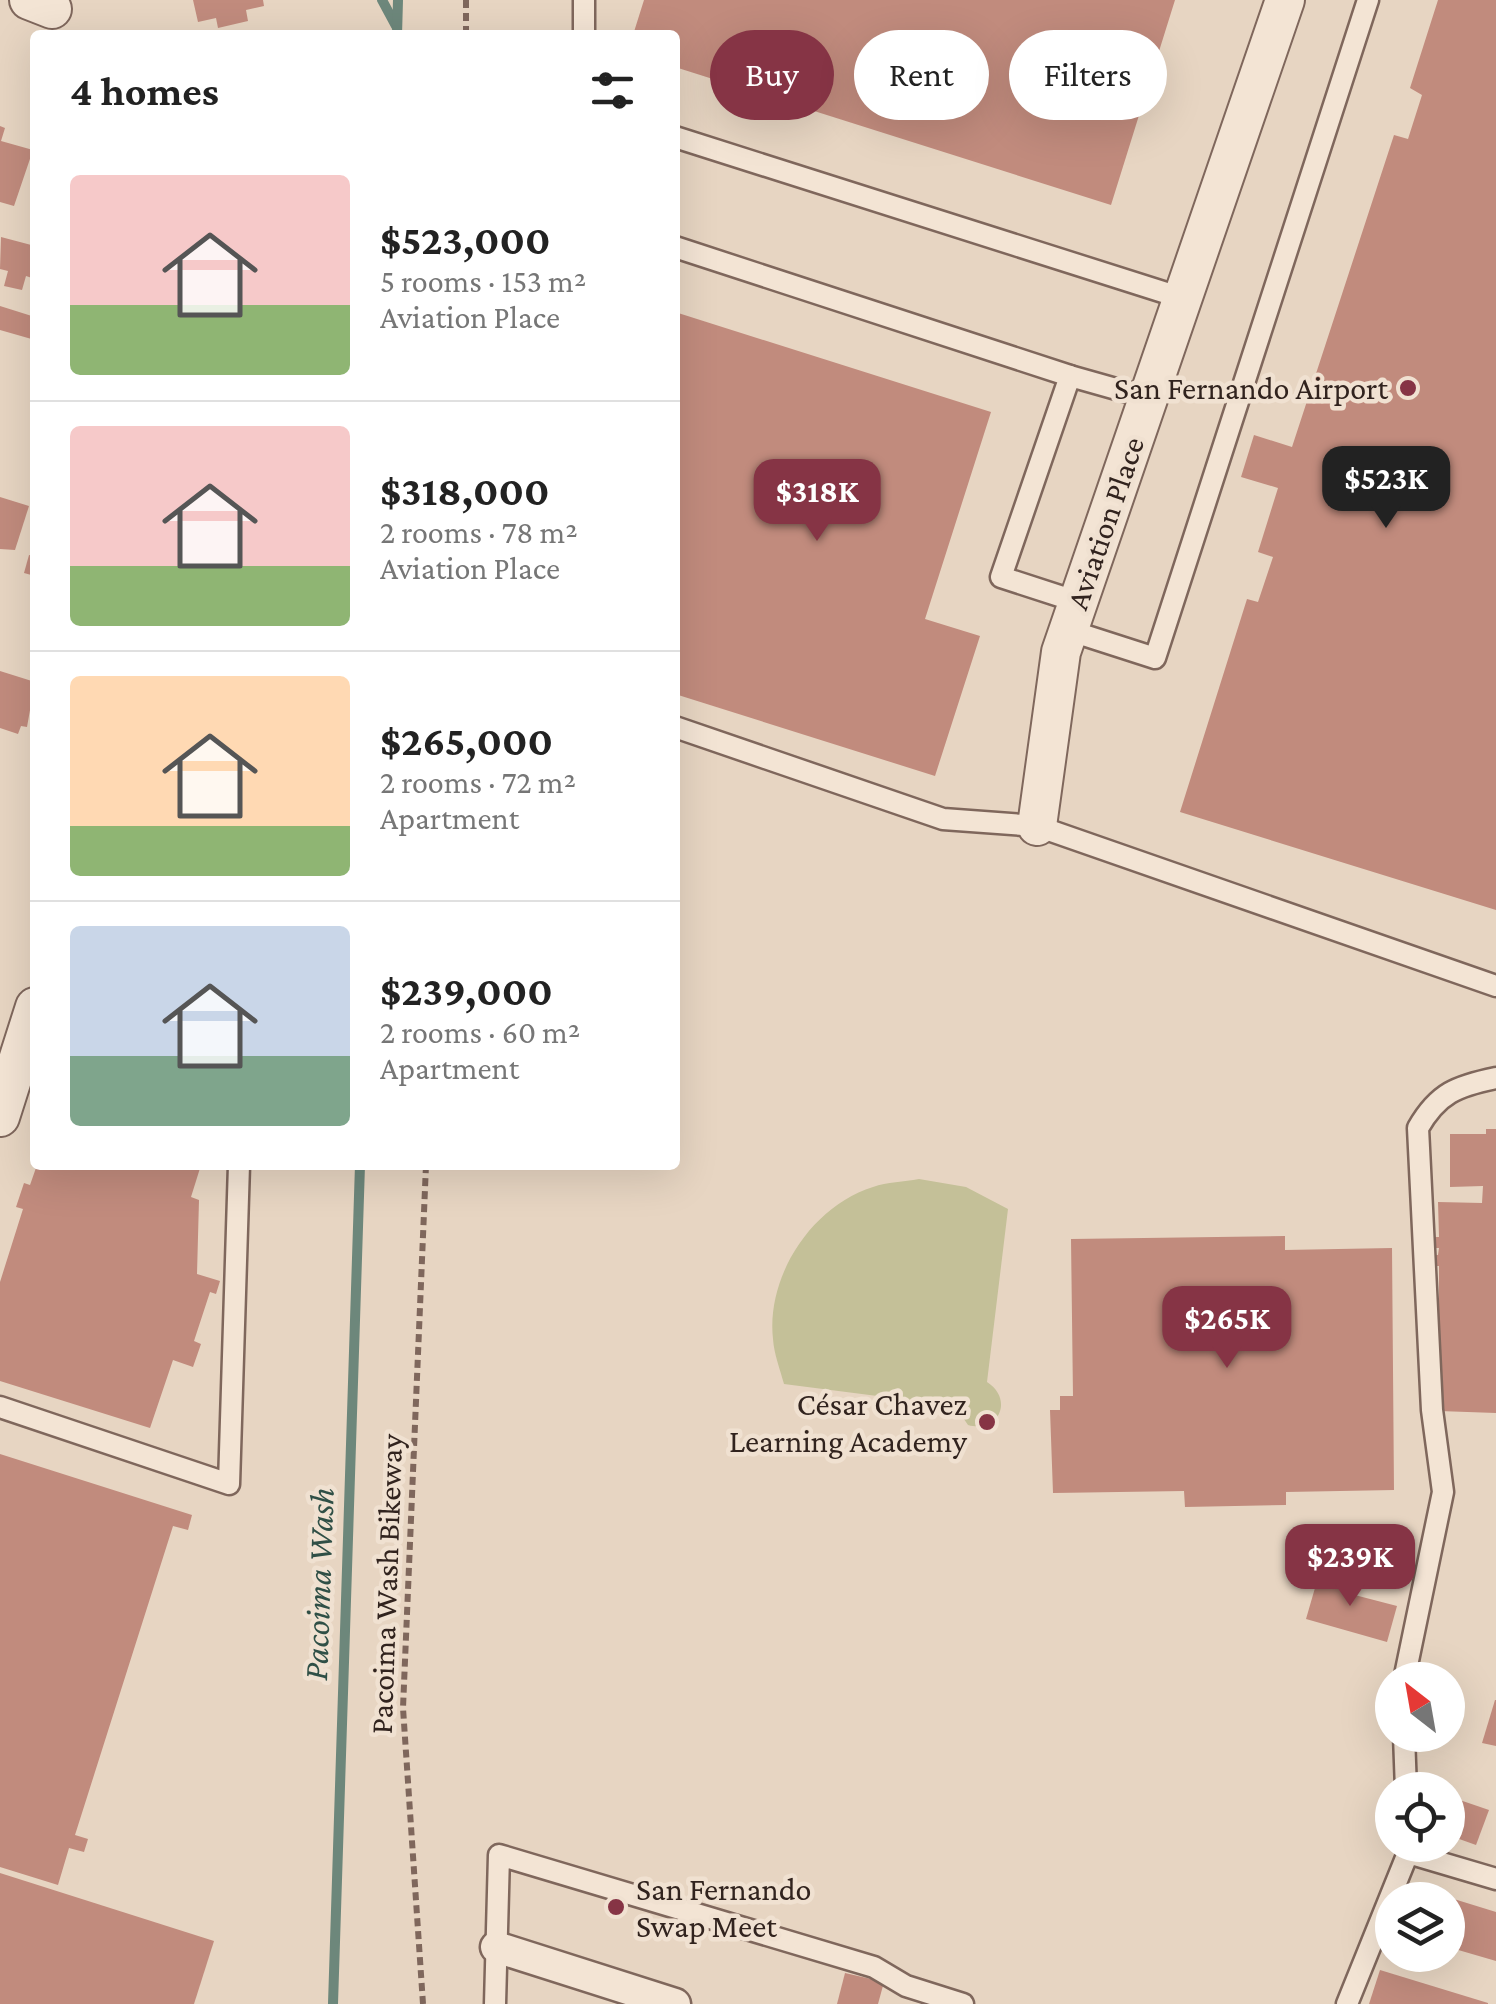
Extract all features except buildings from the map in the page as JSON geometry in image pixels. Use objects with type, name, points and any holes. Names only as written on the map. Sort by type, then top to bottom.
[{"type":"street","name":"Aviation Place","points":[[1037,826],[1061,652],[1285,0]]},
{"type":"street","points":[[0,1117],[30,1023]]},
{"type":"street","points":[[496,1947],[674,2004]]},
{"type":"lane","points":[[584,0],[584,30]]},
{"type":"lane","points":[[1070,376],[1001,577],[1155,658],[1368,0]]},
{"type":"lane","points":[[680,139],[1182,298]]},
{"type":"lane","points":[[680,249],[1148,398]]},
{"type":"lane","points":[[680,729],[943,819],[1037,826],[1496,986]]},
{"type":"lane","points":[[1408,1662],[1444,1492],[1432,1410],[1418,1128],[1434,1101],[1472,1083],[1496,1078]]},
{"type":"lane","points":[[0,1407],[229,1484],[239,1170]]},
{"type":"lane","points":[[495,2004],[499,1855],[874,1967],[906,1986],[963,2004]]},
{"type":"lane","points":[[1347,2004],[1403,1862]]},
{"type":"lane","points":[[1446,1862],[1496,1879]]},
{"type":"path","points":[[466,0],[466,30]]},
{"type":"path","name":"Pacoima Wash Bikeway","points":[[423,2004],[403,1708],[426,1170]]},
{"type":"shaded area","points":[[919,1179],[966,1187],[1008,1209],[987,1382],[1000,1397],[1001,1405],[995,1420],[988,1424],[968,1425],[955,1406],[784,1384],[777,1362],[773,1315],[777,1291],[798,1246],[831,1210],[851,1196],[878,1185]]},
{"type":"waterway","points":[[382,0],[396,26]]},
{"type":"waterway","name":"Pacoima Wash","points":[[397,30],[398,0]]},
{"type":"waterway","name":"Pacoima Wash","points":[[333,2004],[360,1170]]},
{"type":"place","name":"San Fernando Airport","points":[[1408,388]]},
{"type":"place","name":"César Chavez Learning Academy","points":[[987,1422]]},
{"type":"place","name":"San Fernando Swap Meet","points":[[616,1907]]}]
